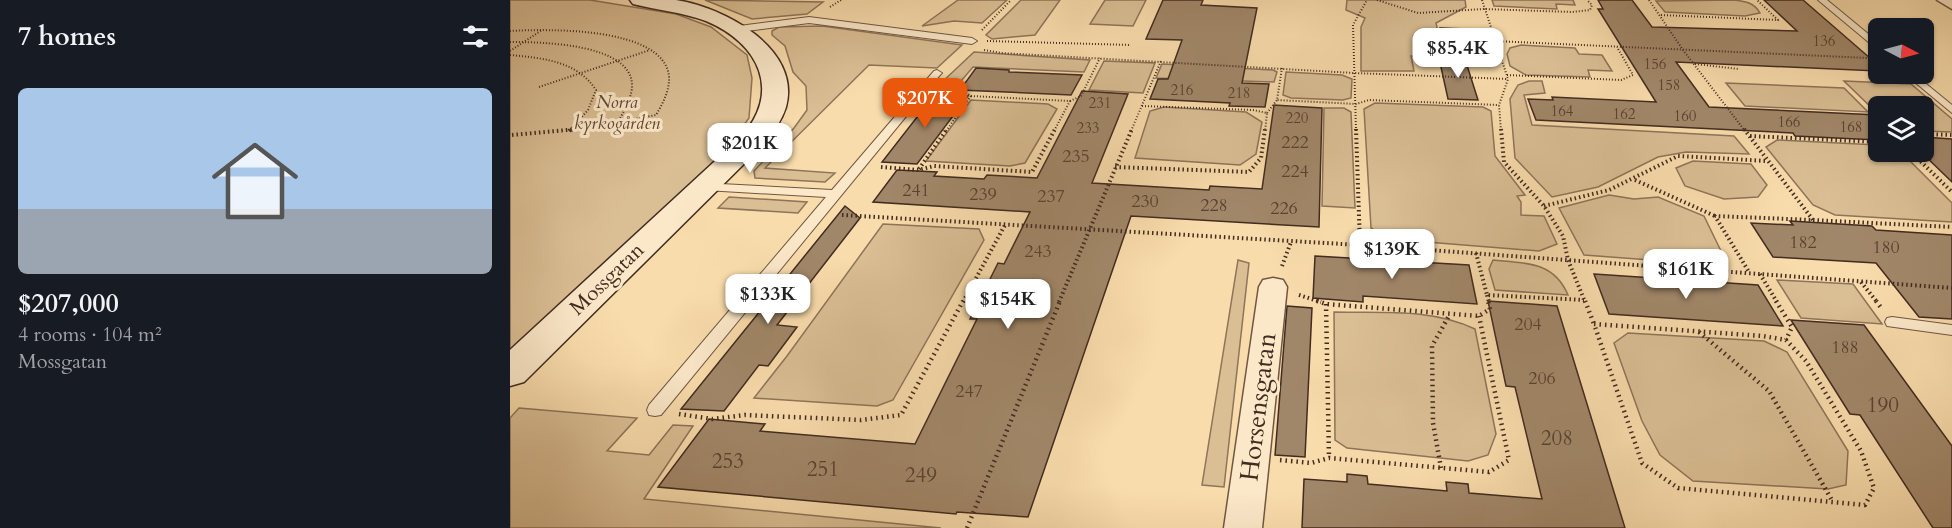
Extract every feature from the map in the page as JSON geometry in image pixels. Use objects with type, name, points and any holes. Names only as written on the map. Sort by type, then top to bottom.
[{"type":"street","name":"Mossgatan","points":[[510,372],[762,129],[772,110],[775,93],[773,73],[755,42],[739,29],[698,12],[640,0]]},
{"type":"street","points":[[1946,0],[1952,4]]},
{"type":"street","name":"Horsensgatan","points":[[1243,528],[1273,287]]},
{"type":"lane","points":[[1822,0],[1868,39]]},
{"type":"lane","name":"Mossgatan","points":[[739,29],[809,20],[972,41]]},
{"type":"lane","points":[[655,410],[937,73]]},
{"type":"lane","points":[[1921,84],[1952,110]]},
{"type":"lane","points":[[705,186],[837,194]]},
{"type":"lane","points":[[1892,322],[1952,330]]},
{"type":"path","points":[[1011,0],[967,46],[1001,53],[1354,73],[1621,80],[1633,75],[1617,47]]},
{"type":"path","points":[[1360,244],[1353,25],[1367,0]]},
{"type":"path","points":[[1377,0],[1418,13],[1484,9],[1572,12],[1590,10],[1592,5],[1587,0]]},
{"type":"path","points":[[1482,0],[1507,77],[1499,105],[1504,162],[1544,206],[1563,236],[1568,260],[1594,324],[1642,463],[1678,488],[1865,505],[1874,488],[1861,451],[1806,361],[1786,340],[1594,324]]},
{"type":"path","points":[[1649,0],[1683,50],[1813,220]]},
{"type":"path","points":[[1660,15],[1778,20],[1757,0]]},
{"type":"path","points":[[510,53],[544,29]]},
{"type":"path","points":[[510,31],[544,29],[593,33],[634,42],[651,50],[663,62],[669,74],[667,94],[656,115],[569,131],[512,135]]},
{"type":"path","points":[[972,41],[1131,45]]},
{"type":"path","points":[[510,42],[567,45],[604,53],[618,60],[628,71],[632,82],[630,100],[618,123]]},
{"type":"path","points":[[1494,42],[1868,58]]},
{"type":"path","points":[[539,87],[651,50]]},
{"type":"path","points":[[510,53],[570,67],[591,80],[596,90],[588,110],[569,131]]},
{"type":"path","points":[[923,90],[964,92],[971,96],[1070,101],[1081,96],[1101,58]]},
{"type":"path","points":[[967,528],[1115,167],[1161,61]]},
{"type":"path","points":[[1694,64],[1739,69]]},
{"type":"path","points":[[1115,167],[1249,172],[1261,158],[1267,113],[1277,100],[1282,68]]},
{"type":"path","points":[[918,170],[971,96]]},
{"type":"path","points":[[1277,100],[1356,104],[1369,100],[1499,105]]},
{"type":"path","points":[[860,166],[918,170],[934,166],[1032,172],[1070,101]]},
{"type":"path","points":[[1142,106],[1253,110],[1267,113]]},
{"type":"path","points":[[1934,134],[1952,135]]},
{"type":"path","points":[[1749,136],[1868,142]]},
{"type":"path","points":[[1544,206],[1609,190],[1678,156],[1767,161]]},
{"type":"path","points":[[1921,162],[1952,192]]},
{"type":"path","points":[[1635,179],[1715,216],[1952,226]]},
{"type":"path","points":[[820,214],[1360,244],[1952,288]]},
{"type":"path","points":[[1715,216],[1749,273]]},
{"type":"path","points":[[655,410],[712,419],[745,415],[861,420],[901,415],[1005,225]]},
{"type":"path","points":[[1273,287],[1326,304],[1479,316],[1490,309],[1476,253]]},
{"type":"path","points":[[1760,274],[1792,327],[1786,340]]},
{"type":"path","points":[[1861,281],[1892,322]]},
{"type":"path","points":[[1487,295],[1584,300]]},
{"type":"path","points":[[1326,304],[1329,458]]},
{"type":"path","points":[[1441,468],[1434,423],[1432,346],[1450,314]]},
{"type":"path","points":[[1251,458],[1311,463],[1329,458],[1489,472],[1509,460],[1479,316]]},
{"type":"path","points":[[1699,331],[1768,392],[1833,502]]},
{"type":"green space","name":"Norra kyrkogården","points":[[510,0],[590,0],[676,14],[711,27],[747,55],[752,78],[749,118],[707,176],[537,336],[510,349]]},
{"type":"green space","points":[[705,0],[823,2],[807,14],[752,19]]},
{"type":"green space","points":[[958,0],[1007,0],[982,23],[954,21],[922,26]]},
{"type":"green space","points":[[1021,0],[1060,0],[1035,35],[992,39],[986,35]]},
{"type":"green space","points":[[1105,0],[1146,0],[1133,26],[1090,24]]},
{"type":"green space","points":[[1347,0],[1465,0],[1466,7],[1436,23],[1443,56],[1411,56],[1414,71],[1361,71],[1361,27],[1365,18],[1346,10]]},
{"type":"green space","points":[[1492,0],[1573,0],[1575,5],[1556,4],[1557,9],[1494,6]]},
{"type":"green space","points":[[1733,0],[1752,4],[1760,13],[1745,16],[1665,12],[1656,1]]},
{"type":"green space","points":[[822,26],[962,45],[937,68],[869,65],[765,168],[835,173],[825,182],[755,178],[754,171],[794,128],[807,110],[806,86],[793,72],[785,46],[772,35],[772,31],[779,27]]},
{"type":"green space","points":[[1521,45],[1575,48],[1579,54],[1602,55],[1612,71],[1588,70],[1590,77],[1526,75],[1510,66],[1507,54],[1510,48]]},
{"type":"green space","points":[[974,52],[1090,60],[1084,72],[973,67],[956,87],[940,84]]},
{"type":"green space","points":[[1104,61],[1155,63],[1143,93],[1089,90]]},
{"type":"green space","points":[[1162,64],[1277,72],[1274,82],[1156,78]]},
{"type":"green space","points":[[1286,72],[1342,75],[1352,79],[1351,98],[1343,100],[1291,98],[1283,95]]},
{"type":"green space","points":[[1529,81],[1542,81],[1545,93],[1524,95],[1532,125],[1734,136],[1749,154],[1686,152],[1658,157],[1598,187],[1552,197],[1515,158],[1510,99],[1518,85]]},
{"type":"green space","points":[[1844,81],[1868,82],[1868,84],[1911,84],[1925,96],[1868,96],[1868,104]]},
{"type":"green space","points":[[1726,83],[1844,88],[1868,112],[1745,106]]},
{"type":"green space","points":[[971,100],[1048,104],[1057,109],[1025,163],[1010,166],[926,161]]},
{"type":"green space","points":[[1375,103],[1483,107],[1491,111],[1495,156],[1525,195],[1517,196],[1521,202],[1521,215],[1544,216],[1557,244],[1539,251],[1389,239],[1371,228],[1364,109]]},
{"type":"green space","points":[[1934,104],[1952,119],[1952,132],[1934,131]]},
{"type":"green space","points":[[1164,107],[1246,112],[1262,122],[1256,154],[1240,165],[1135,158],[1150,111]]},
{"type":"green space","points":[[1324,108],[1344,108],[1351,112],[1355,208],[1322,206]]},
{"type":"green space","points":[[1777,140],[1868,145],[1868,162],[1911,162],[1952,203],[1952,222],[1835,215],[1813,205],[1766,147]]},
{"type":"green space","points":[[1693,161],[1751,164],[1767,185],[1758,197],[1724,199],[1685,186],[1676,168]]},
{"type":"green space","points":[[1609,195],[1634,199],[1658,197],[1704,216],[1721,251],[1717,265],[1584,255],[1559,208]]},
{"type":"green space","points":[[729,197],[807,202],[798,213],[718,208]]},
{"type":"green space","points":[[883,224],[979,229],[984,240],[893,400],[877,406],[754,398],[787,356]]},
{"type":"green space","points":[[1238,260],[1249,263],[1224,487],[1202,485]]},
{"type":"green space","points":[[1493,260],[1527,263],[1547,270],[1562,284],[1568,295],[1495,290],[1489,269]]},
{"type":"green space","points":[[1777,280],[1853,284],[1882,324],[1801,318]]},
{"type":"green space","points":[[1334,312],[1424,315],[1459,322],[1475,329],[1496,434],[1488,455],[1468,461],[1347,448],[1335,440]]},
{"type":"green space","points":[[1628,333],[1764,341],[1787,352],[1848,451],[1846,485],[1828,489],[1693,481],[1660,455],[1642,421],[1614,343]]},
{"type":"green space","points":[[519,408],[637,418],[607,451],[649,455],[673,425],[693,426],[644,499],[941,528],[510,528],[510,418]]},
{"type":"building","points":[[1163,0],[1203,0],[1201,5],[1257,8],[1242,83],[1269,84],[1265,107],[1150,99],[1158,79],[1168,79],[1182,40],[1146,39]]},
{"type":"building","points":[[1598,0],[1632,0],[1652,27],[1797,31],[1764,0],[1803,0],[1868,56],[1868,71],[1676,62],[1709,107],[1868,115],[1868,140],[1795,136],[1793,133],[1536,120],[1528,99],[1553,100],[1552,97],[1656,102],[1598,9],[1603,9]]},
{"type":"building","points":[[1440,28],[1467,29],[1476,59],[1447,58]]},
{"type":"building","points":[[1439,58],[1465,59],[1478,100],[1448,99]]},
{"type":"building","points":[[976,68],[1009,70],[1009,72],[1082,75],[1071,95],[960,90]]},
{"type":"building","points":[[1082,91],[1128,94],[1092,183],[1209,190],[1210,186],[1262,189],[1274,105],[1322,108],[1319,227],[1131,216],[1028,517],[957,512],[956,514],[658,487],[709,419],[765,424],[760,431],[915,444],[977,319],[970,319],[998,263],[1004,264],[1030,212],[873,202],[897,170],[937,172],[934,176],[984,179],[987,175],[1037,178]]},
{"type":"building","points":[[935,94],[968,96],[917,164],[882,162]]},
{"type":"building","points":[[1934,138],[1952,139],[1952,182],[1931,162],[1934,162]]},
{"type":"building","points":[[845,206],[860,218],[777,325],[797,327],[768,366],[759,365],[724,411],[681,409]]},
{"type":"building","points":[[1790,221],[1872,226],[1876,230],[1952,235],[1952,319],[1919,317],[1876,263],[1773,257],[1751,223],[1793,225]]},
{"type":"building","points":[[1315,256],[1469,265],[1477,304],[1363,296],[1363,302],[1313,298]]},
{"type":"building","points":[[1594,274],[1758,285],[1783,326],[1609,314]]},
{"type":"building","points":[[1488,301],[1557,306],[1625,528],[1302,528],[1304,479],[1347,482],[1347,474],[1367,476],[1368,484],[1447,491],[1446,482],[1468,484],[1469,493],[1542,499],[1515,387],[1506,386]]},
{"type":"building","points":[[1287,306],[1312,308],[1305,457],[1275,455]]},
{"type":"building","points":[[1791,320],[1864,325],[1952,446],[1952,528],[1933,528],[1860,415],[1850,414]]}]
